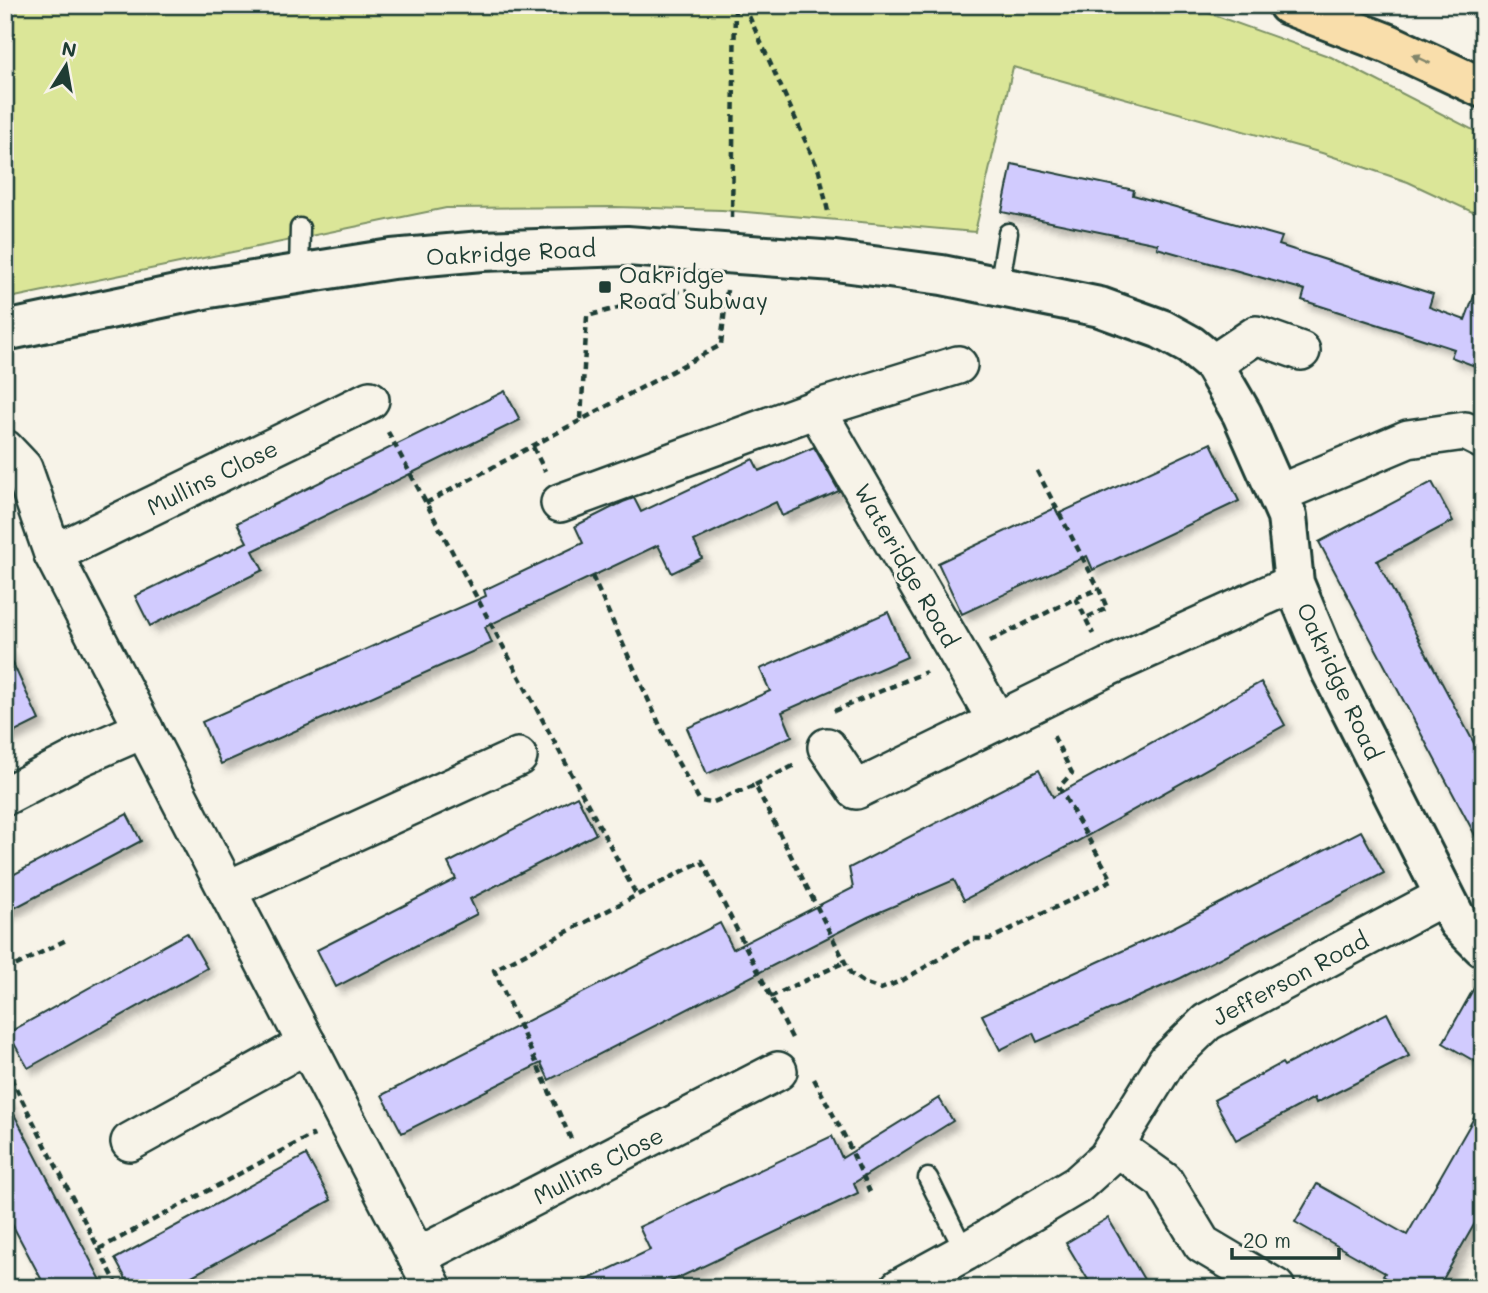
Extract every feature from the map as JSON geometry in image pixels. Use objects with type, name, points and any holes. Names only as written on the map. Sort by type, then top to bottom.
[{"type":"highway","points":[[1288,5],[1389,44],[1483,88]]},
{"type":"street","name":"Oakridge Road","points":[[5,331],[209,288],[392,259],[482,251],[627,246],[846,263],[942,275],[1100,307],[1161,328],[1213,364],[1242,414],[1287,516],[1294,583],[1329,667],[1458,922],[1483,947]]},
{"type":"street","points":[[1213,364],[1256,335],[1301,351]]},
{"type":"street","points":[[560,503],[816,409],[958,365]]},
{"type":"street","name":"Mullins Close","points":[[53,554],[370,400]]},
{"type":"street","name":"Wateridge Road","points":[[816,409],[997,721]]},
{"type":"street","points":[[1278,494],[1408,439],[1465,432],[1483,440]]},
{"type":"street","name":"Mullins Close","points":[[5,449],[23,468],[53,554],[425,1273],[585,1172],[796,1064]]},
{"type":"street","points":[[820,740],[856,790],[1108,667],[1294,583]]},
{"type":"street","points":[[5,796],[80,757],[144,729]]},
{"type":"street","points":[[227,890],[518,757]]},
{"type":"street","name":"Jefferson Road","points":[[899,1288],[1077,1185],[1107,1158],[1167,1061],[1207,1022],[1444,896]]},
{"type":"street","points":[[130,1142],[307,1044]]},
{"type":"street","points":[[1115,1146],[1164,1181],[1202,1244],[1276,1288]]},
{"type":"lane","points":[[299,272],[300,228]]},
{"type":"lane","points":[[999,286],[1008,233]]},
{"type":"lane","points":[[928,1178],[965,1252]]},
{"type":"path","points":[[732,221],[735,5]]},
{"type":"path","points":[[744,5],[819,171],[829,216]]},
{"type":"path","points":[[426,503],[721,345],[728,279]]},
{"type":"path","points":[[581,418],[587,316],[690,289]]},
{"type":"path","points":[[370,400],[637,896]]},
{"type":"path","points":[[1037,471],[1107,608],[1086,618],[1076,598]]},
{"type":"path","points":[[592,576],[672,752],[700,801],[711,803],[755,785],[820,740],[960,656],[1099,589]]},
{"type":"path","points":[[755,785],[845,962],[856,978],[881,989],[903,980],[973,939],[990,939],[1112,880],[1059,787],[1072,773],[1038,703]]},
{"type":"path","points":[[585,1172],[556,1102],[494,970],[702,861],[770,997],[796,1064],[845,1137],[870,1192]]},
{"type":"path","points":[[5,971],[68,939]]},
{"type":"path","points":[[770,997],[845,962]]},
{"type":"path","points":[[5,1067],[119,1288]]},
{"type":"path","points":[[5,1096],[17,1090]]},
{"type":"path","points":[[99,1249],[312,1135],[318,1146]]},
{"type":"green space","points":[[5,5],[1186,5],[1331,57],[1483,135],[1483,217],[1408,182],[1322,153],[1013,67],[975,232],[722,210],[615,207],[446,208],[5,299]]},
{"type":"building","points":[[1012,164],[1134,190],[1133,195],[1282,237],[1279,245],[1433,294],[1429,307],[1465,320],[1480,280],[1483,281],[1483,369],[1451,357],[1454,349],[1302,300],[1305,290],[1157,248],[1158,244],[1002,212]]},
{"type":"building","points":[[505,391],[520,420],[253,551],[263,570],[150,626],[135,596],[247,542],[237,523]]},
{"type":"building","points":[[1211,443],[1239,501],[1093,570],[1087,556],[962,614],[938,563],[1055,508],[1058,514]]},
{"type":"building","points":[[814,447],[839,491],[782,516],[776,502],[694,541],[702,558],[672,573],[658,545],[485,627],[492,643],[221,764],[202,722],[486,596],[484,590],[583,543],[575,526],[623,502],[634,498],[641,512],[753,459],[759,471]]},
{"type":"building","points":[[1432,482],[1453,521],[1377,561],[1483,760],[1483,850],[1319,542]]},
{"type":"building","points":[[888,612],[907,657],[782,712],[792,736],[707,774],[687,728],[770,691],[760,669]]},
{"type":"building","points":[[5,646],[39,720],[5,737]]},
{"type":"building","points":[[1261,682],[1285,725],[1076,842],[964,900],[954,880],[868,917],[549,1080],[541,1063],[402,1133],[382,1095],[720,923],[733,949],[853,888],[849,868],[1039,770],[1053,797]]},
{"type":"building","points":[[577,796],[596,834],[470,899],[477,914],[336,987],[317,950],[456,879],[448,863]]},
{"type":"building","points":[[127,814],[141,841],[5,913],[5,879]]},
{"type":"building","points":[[1361,831],[1384,873],[1181,978],[1037,1042],[1033,1033],[1000,1050],[982,1015],[1166,931]]},
{"type":"building","points":[[187,933],[207,968],[28,1068],[8,1033]]},
{"type":"building","points":[[1483,972],[1483,1066],[1443,1043]]},
{"type":"building","points":[[1387,1013],[1409,1056],[1316,1103],[1314,1098],[1236,1140],[1214,1100],[1282,1063],[1284,1066]]},
{"type":"building","points":[[5,1097],[105,1288],[46,1288],[5,1211]]},
{"type":"building","points":[[939,1098],[953,1121],[854,1183],[858,1193],[657,1288],[570,1288],[650,1250],[639,1227],[832,1136],[842,1158]]},
{"type":"building","points":[[1483,1102],[1483,1209],[1438,1288],[1403,1288],[1383,1276],[1385,1273],[1295,1222],[1317,1184],[1407,1235]]},
{"type":"building","points":[[306,1155],[331,1200],[170,1288],[131,1288],[115,1259]]},
{"type":"building","points":[[1108,1218],[1149,1288],[1093,1288],[1066,1243]]},
{"type":"place","name":"Oakridge Road Subway","points":[[605,287]]}]
